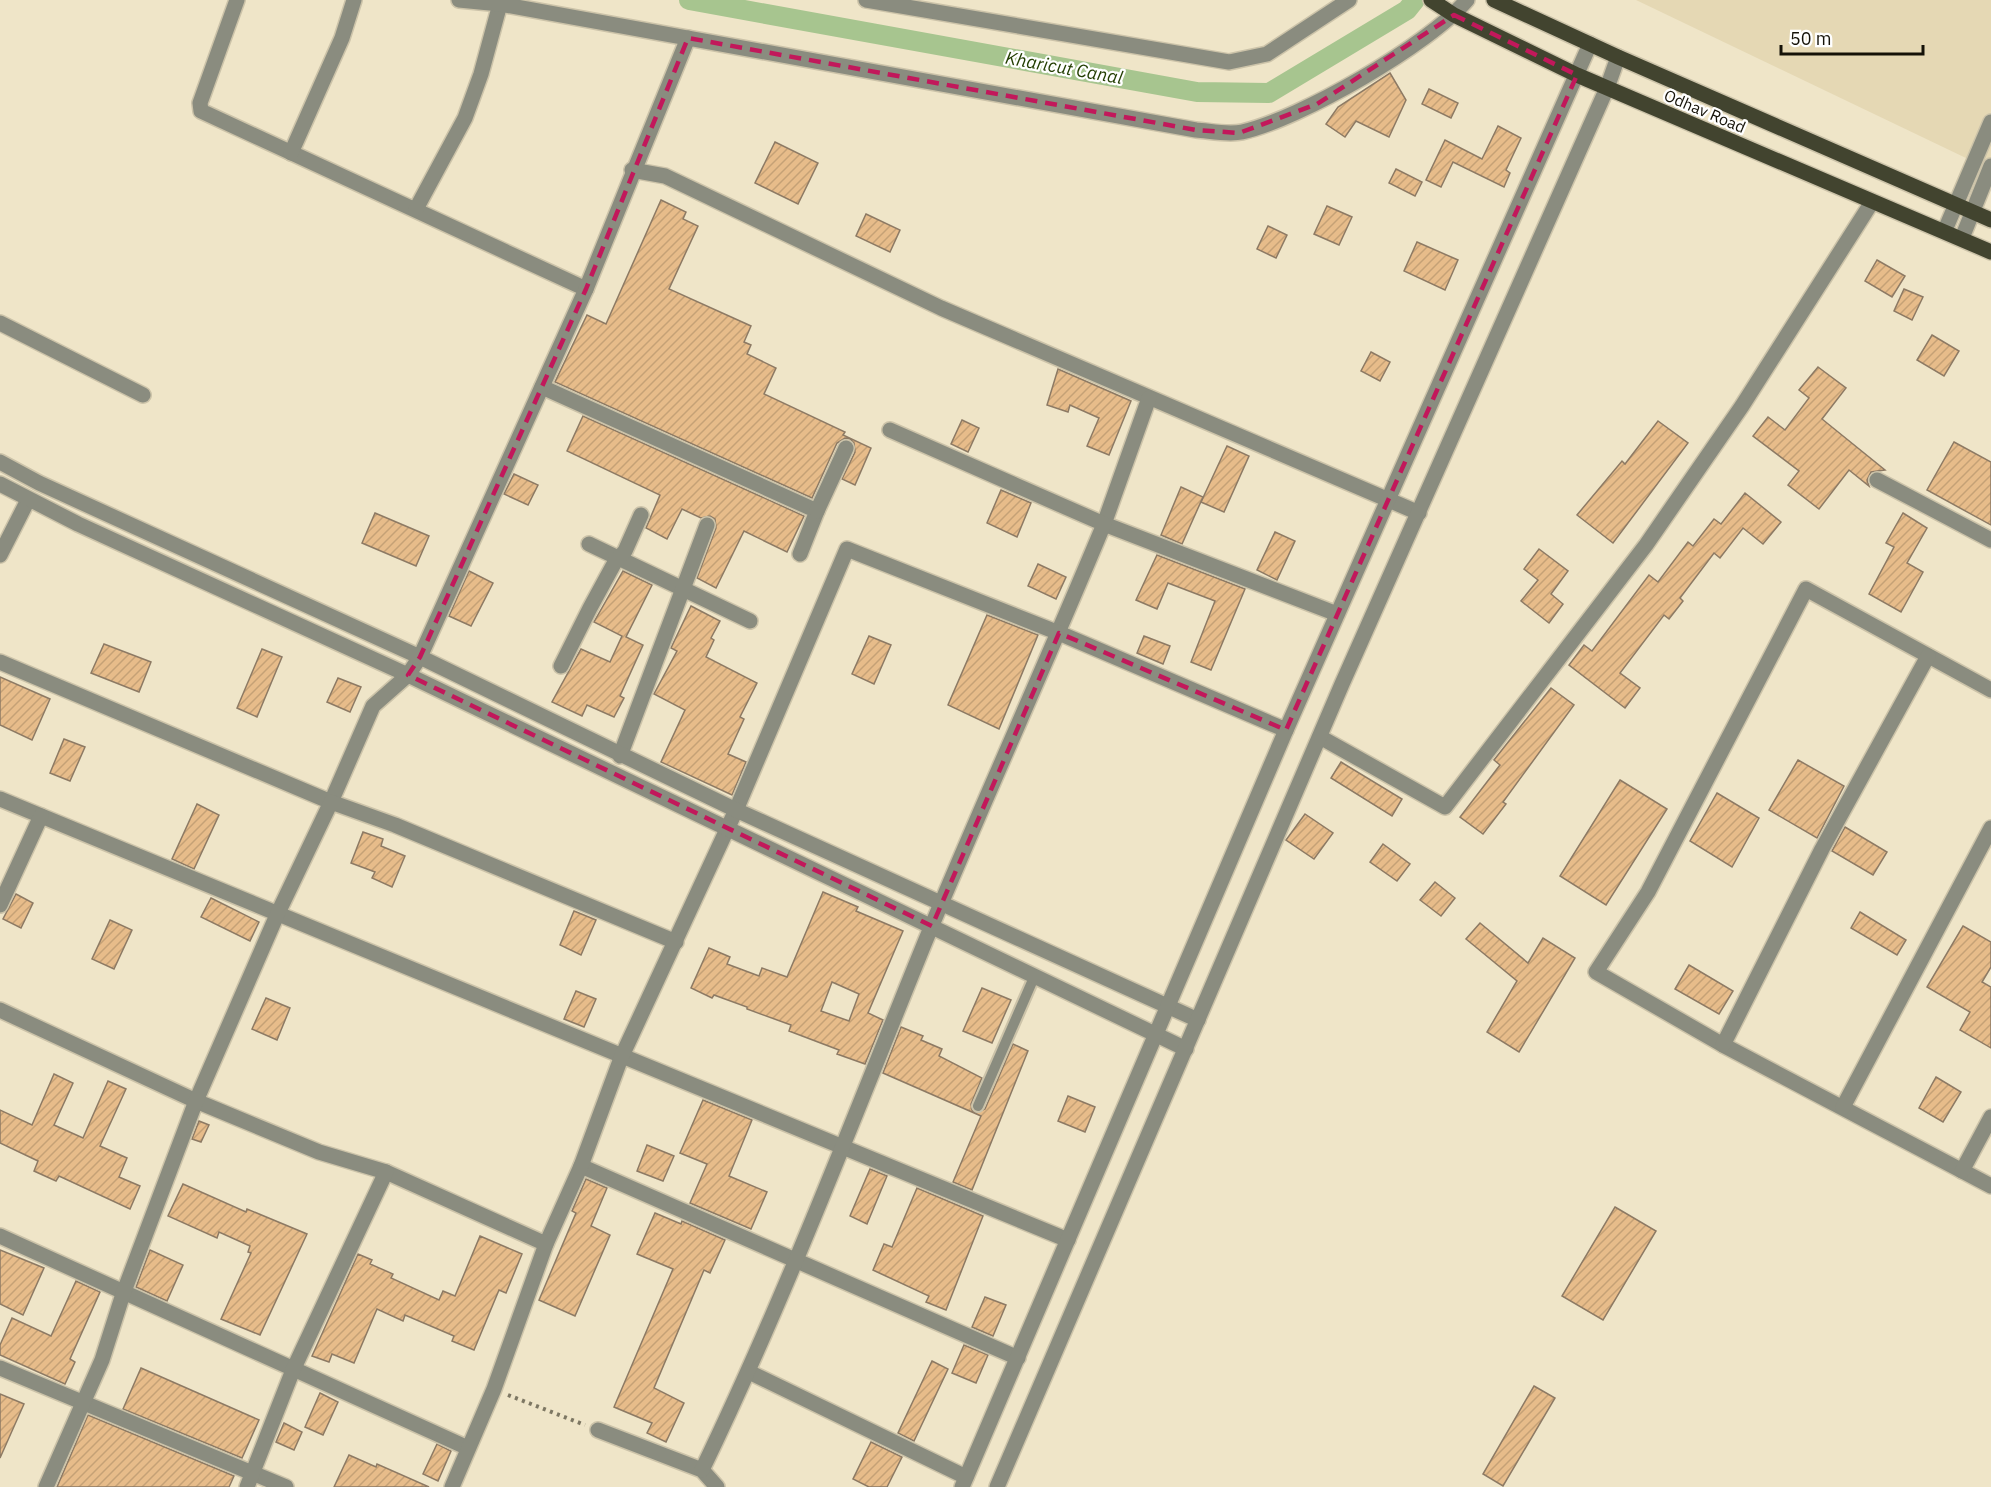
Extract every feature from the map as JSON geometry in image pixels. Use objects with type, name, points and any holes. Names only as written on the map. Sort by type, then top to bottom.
[{"type":"main road","name":"Odhav Road","points":[[1431,0],[1455,15],[1577,75],[1872,202],[1962,238]]},
{"type":"main road","name":"Odhav Road","points":[[1494,0],[1955,206],[1972,211]]},
{"type":"main road","points":[[1972,211],[1991,220]]},
{"type":"main road","points":[[1962,238],[1991,252]]},
{"type":"street","points":[[237,0],[200,103],[201,111],[586,288]]},
{"type":"street","points":[[291,153],[342,38],[354,0]]},
{"type":"street","points":[[459,0],[500,4],[1196,130],[1239,133],[1280,120],[1317,104],[1398,55],[1455,15],[1467,0]]},
{"type":"street","points":[[866,0],[1229,62],[1267,54],[1349,0]]},
{"type":"street","points":[[416,210],[465,118],[481,74],[500,4]]},
{"type":"street","points":[[46,1487],[102,1360],[123,1294],[196,1101],[278,915],[373,706],[408,675],[420,657],[586,288],[632,170],[688,38]]},
{"type":"street","points":[[749,1372],[964,1482],[1286,730],[1590,44]]},
{"type":"street","points":[[997,1487],[1320,737],[1607,88],[1618,57]]},
{"type":"street","points":[[1945,230],[1991,122]]},
{"type":"street","points":[[1962,238],[1991,166]]},
{"type":"street","points":[[632,170],[664,176],[941,308],[1419,513]]},
{"type":"street","points":[[1320,737],[1445,807],[1646,544],[1742,406],[1872,202]]},
{"type":"street","points":[[0,323],[143,395]]},
{"type":"street","points":[[542,387],[817,512]]},
{"type":"street","points":[[702,1470],[749,1372],[797,1261],[932,927],[1059,633],[1104,524],[1149,398]]},
{"type":"street","points":[[890,430],[1104,524],[1337,614]]},
{"type":"street","points":[[800,554],[846,448]]},
{"type":"street","points":[[0,462],[39,483],[420,657],[620,756],[1198,1020]]},
{"type":"street","points":[[1878,480],[1991,540]]},
{"type":"street","points":[[0,484],[28,500],[408,675],[1186,1048]]},
{"type":"street","points":[[0,555],[28,500]]},
{"type":"street","points":[[561,666],[590,608],[625,551],[641,515]]},
{"type":"street","points":[[620,756],[707,525]]},
{"type":"street","points":[[590,544],[683,591],[750,621]]},
{"type":"street","points":[[452,1487],[494,1389],[546,1244],[581,1166],[621,1058],[736,810],[848,549],[1059,633],[1286,730]]},
{"type":"street","points":[[1991,690],[1806,589],[1648,892],[1596,972],[1724,1045],[1991,1186]]},
{"type":"street","points":[[1724,1045],[1822,849],[1928,656]]},
{"type":"street","points":[[0,662],[331,802],[676,942]]},
{"type":"street","points":[[0,799],[621,1058],[1068,1240]]},
{"type":"street","points":[[0,905],[41,816]]},
{"type":"street","points":[[1843,1107],[1991,828]]},
{"type":"street","points":[[0,1011],[196,1101],[319,1152],[386,1172],[546,1244]]},
{"type":"street","points":[[1962,1170],[1991,1117]]},
{"type":"street","points":[[581,1166],[1018,1358]]},
{"type":"street","points":[[249,1480],[293,1370],[386,1172]]},
{"type":"street","points":[[0,1236],[123,1294],[468,1448]]},
{"type":"street","points":[[0,1368],[83,1403],[249,1480],[286,1487]]},
{"type":"street","points":[[598,1430],[702,1470],[717,1487]]},
{"type":"lane","points":[[978,1106],[1035,975]]},
{"type":"path","points":[[494,1389],[598,1430]]},
{"type":"highlighted area","points":[[1454,15],[1577,75],[1286,730],[1059,633],[932,926],[408,675],[420,657],[586,289],[688,38],[1196,130],[1239,133],[1317,104]]},
{"type":"shaded area","points":[[1636,0],[1991,0],[1991,170]]},
{"type":"building","points":[[1390,73],[1406,100],[1389,137],[1356,121],[1345,137],[1326,124],[1338,107]]},
{"type":"building","points":[[1429,89],[1458,103],[1451,118],[1422,104]]},
{"type":"building","points":[[1498,126],[1521,138],[1506,170],[1510,173],[1504,187],[1453,162],[1441,187],[1426,180],[1445,140],[1482,159]]},
{"type":"building","points":[[775,142],[818,163],[798,204],[755,183]]},
{"type":"building","points":[[1396,169],[1422,182],[1415,196],[1389,183]]},
{"type":"building","points":[[661,200],[686,212],[683,219],[698,226],[669,289],[751,326],[744,342],[751,345],[747,354],[776,368],[764,394],[845,432],[843,435],[871,448],[855,485],[842,479],[855,452],[854,443],[850,439],[845,438],[837,443],[812,498],[555,382],[587,315],[606,324]]},
{"type":"building","points":[[1327,206],[1352,217],[1339,245],[1314,234]]},
{"type":"building","points":[[866,214],[900,230],[890,252],[856,236]]},
{"type":"building","points":[[1268,226],[1287,235],[1276,258],[1257,249]]},
{"type":"building","points":[[1417,242],[1458,260],[1445,290],[1404,271]]},
{"type":"building","points":[[1877,260],[1905,276],[1892,297],[1865,281]]},
{"type":"building","points":[[1904,289],[1923,297],[1912,320],[1894,311]]},
{"type":"building","points":[[1932,335],[1959,351],[1944,376],[1917,360]]},
{"type":"building","points":[[1371,352],[1390,362],[1380,381],[1361,371]]},
{"type":"building","points":[[1818,367],[1846,388],[1822,419],[1885,470],[1871,472],[1867,480],[1869,486],[1849,470],[1819,509],[1788,485],[1799,471],[1753,436],[1768,417],[1785,430],[1809,398],[1799,390]]},
{"type":"building","points":[[1058,369],[1131,401],[1109,455],[1087,446],[1099,418],[1070,405],[1068,412],[1047,405]]},
{"type":"building","points":[[583,416],[804,516],[787,552],[744,531],[716,588],[697,578],[716,528],[715,519],[710,516],[701,518],[682,509],[667,539],[646,528],[660,495],[567,451]]},
{"type":"building","points":[[962,420],[979,428],[968,452],[951,444]]},
{"type":"building","points":[[1658,421],[1688,443],[1613,543],[1577,515],[1622,461],[1625,464]]},
{"type":"building","points":[[1954,442],[1991,462],[1991,525],[1927,490]]},
{"type":"building","points":[[1227,446],[1249,456],[1224,512],[1201,502]]},
{"type":"building","points":[[514,474],[538,485],[528,505],[504,494]]},
{"type":"building","points":[[1181,487],[1203,497],[1182,544],[1161,535]]},
{"type":"building","points":[[1001,490],[1031,503],[1017,537],[987,523]]},
{"type":"building","points":[[1745,493],[1781,522],[1763,544],[1743,528],[1720,558],[1714,553],[1680,598],[1683,601],[1669,619],[1664,615],[1620,673],[1640,688],[1625,708],[1569,665],[1584,645],[1592,651],[1649,575],[1658,582],[1688,542],[1693,546],[1714,519],[1721,524]]},
{"type":"building","points":[[375,513],[429,536],[416,566],[362,543]]},
{"type":"building","points":[[1903,513],[1927,528],[1907,563],[1923,572],[1901,612],[1869,594],[1894,547],[1886,543]]},
{"type":"building","points":[[1275,532],[1295,541],[1277,580],[1257,570]]},
{"type":"building","points":[[1539,549],[1568,571],[1551,594],[1563,604],[1549,623],[1521,601],[1538,580],[1524,569]]},
{"type":"building","points":[[1157,555],[1245,589],[1211,670],[1191,662],[1215,601],[1168,583],[1157,609],[1136,600]]},
{"type":"building","points":[[1038,564],[1066,577],[1056,599],[1028,586]]},
{"type":"building","points":[[469,571],[493,583],[471,626],[449,616]]},
{"type":"building","points":[[623,571],[652,585],[626,637],[643,645],[620,696],[624,698],[614,717],[587,705],[582,716],[552,702],[581,649],[610,662],[622,636],[594,622]]},
{"type":"building","points":[[691,606],[720,621],[711,638],[714,640],[706,657],[757,683],[740,717],[744,719],[728,754],[746,762],[732,795],[661,762],[685,710],[654,694],[677,651],[671,648]]},
{"type":"building","points":[[987,615],[1038,635],[999,729],[948,705]]},
{"type":"building","points":[[869,636],[891,645],[874,684],[852,674]]},
{"type":"building","points":[[1144,636],[1170,646],[1163,664],[1137,653]]},
{"type":"building","points":[[104,644],[151,662],[139,692],[91,673]]},
{"type":"building","points":[[262,649],[282,657],[257,717],[237,708]]},
{"type":"building","points":[[0,677],[50,699],[32,740],[0,725]]},
{"type":"building","points":[[338,678],[361,687],[350,712],[327,702]]},
{"type":"building","points":[[1551,688],[1574,705],[1503,802],[1506,804],[1483,834],[1460,817],[1500,765],[1494,760]]},
{"type":"building","points":[[64,739],[85,747],[70,781],[50,773]]},
{"type":"building","points":[[1798,760],[1844,786],[1817,838],[1769,810]]},
{"type":"building","points":[[1341,762],[1402,799],[1392,816],[1331,778]]},
{"type":"building","points":[[1620,780],[1667,809],[1606,905],[1560,876]]},
{"type":"building","points":[[1717,793],[1759,818],[1732,867],[1690,841]]},
{"type":"building","points":[[197,804],[219,815],[194,869],[172,859]]},
{"type":"building","points":[[1305,814],[1333,833],[1314,859],[1286,840]]},
{"type":"building","points":[[1845,827],[1887,852],[1873,875],[1832,851]]},
{"type":"building","points":[[363,832],[383,839],[381,846],[405,856],[392,887],[372,878],[375,872],[351,863]]},
{"type":"building","points":[[1383,844],[1410,864],[1397,881],[1370,862]]},
{"type":"building","points":[[1435,882],[1455,898],[1441,916],[1420,900]]},
{"type":"building","points":[[823,892],[858,907],[856,911],[903,931],[868,1013],[883,1020],[865,1064],[837,1054],[839,1050],[789,1031],[791,1025],[714,995],[712,998],[691,988],[709,948],[730,957],[727,964],[759,976],[762,968],[787,977]],"holes":[[[832,982],[859,994],[849,1021],[821,1011]]]},
{"type":"building","points":[[16,894],[33,903],[21,928],[3,919]]},
{"type":"building","points":[[211,898],[259,922],[250,941],[201,917]]},
{"type":"building","points":[[574,911],[596,920],[581,955],[560,945]]},
{"type":"building","points":[[1860,912],[1906,940],[1897,955],[1851,928]]},
{"type":"building","points":[[110,920],[132,930],[114,969],[92,959]]},
{"type":"building","points":[[1480,923],[1528,963],[1543,938],[1575,958],[1519,1052],[1487,1032],[1517,981],[1466,939]]},
{"type":"building","points":[[1963,926],[1991,942],[1991,967],[1982,982],[1991,987],[1991,1048],[1960,1030],[1970,1012],[1927,987]]},
{"type":"building","points":[[1689,965],[1733,991],[1719,1014],[1675,989]]},
{"type":"building","points":[[982,988],[1011,1000],[992,1043],[963,1031]]},
{"type":"building","points":[[576,991],[596,999],[584,1027],[564,1019]]},
{"type":"building","points":[[266,998],[290,1008],[277,1040],[252,1029]]},
{"type":"building","points":[[901,1027],[923,1036],[921,1040],[942,1049],[939,1056],[982,1078],[971,1104],[972,1110],[976,1113],[985,1109],[1013,1044],[1028,1051],[972,1190],[953,1182],[981,1116],[883,1073]]},
{"type":"building","points":[[54,1074],[73,1083],[54,1125],[83,1138],[108,1081],[126,1089],[100,1146],[127,1158],[119,1177],[140,1186],[130,1209],[59,1176],[56,1181],[34,1171],[38,1161],[0,1143],[0,1110],[32,1125]]},
{"type":"building","points":[[1936,1077],[1961,1092],[1943,1122],[1919,1108]]},
{"type":"building","points":[[1068,1096],[1095,1107],[1085,1132],[1058,1121]]},
{"type":"building","points":[[703,1100],[752,1120],[729,1176],[767,1192],[751,1229],[690,1203],[707,1164],[680,1153]]},
{"type":"building","points":[[199,1121],[209,1125],[201,1142],[192,1139]]},
{"type":"building","points":[[647,1145],[674,1156],[663,1181],[637,1171]]},
{"type":"building","points":[[870,1169],[887,1176],[867,1224],[850,1216]]},
{"type":"building","points":[[586,1179],[607,1188],[591,1226],[610,1235],[575,1316],[539,1300],[576,1213],[572,1211]]},
{"type":"building","points":[[183,1184],[246,1212],[247,1209],[307,1234],[260,1335],[221,1319],[251,1253],[248,1252],[250,1246],[219,1232],[217,1238],[168,1216]]},
{"type":"building","points":[[917,1188],[983,1216],[946,1310],[926,1302],[929,1296],[873,1270],[884,1244],[892,1247]]},
{"type":"building","points":[[1615,1207],[1656,1231],[1603,1320],[1562,1296]]},
{"type":"building","points":[[655,1213],[681,1224],[682,1221],[725,1240],[710,1273],[704,1270],[654,1388],[684,1403],[666,1442],[647,1433],[652,1423],[614,1407],[673,1269],[637,1254]]},
{"type":"building","points":[[480,1236],[522,1254],[506,1293],[499,1290],[474,1350],[452,1341],[454,1336],[405,1315],[403,1321],[377,1309],[354,1363],[332,1354],[329,1362],[312,1356],[358,1254],[372,1260],[370,1264],[393,1274],[391,1278],[439,1300],[443,1291],[455,1296]]},
{"type":"building","points":[[0,1250],[44,1268],[23,1315],[0,1304]]},
{"type":"building","points":[[150,1250],[183,1265],[167,1301],[136,1287]]},
{"type":"building","points":[[76,1281],[100,1292],[70,1359],[75,1362],[65,1384],[0,1355],[0,1345],[12,1318],[51,1336]]},
{"type":"building","points":[[985,1297],[1006,1305],[993,1336],[972,1327]]},
{"type":"building","points":[[964,1345],[988,1355],[976,1383],[952,1373]]},
{"type":"building","points":[[932,1361],[948,1369],[914,1441],[898,1433]]},
{"type":"building","points":[[141,1368],[259,1420],[242,1458],[123,1409]]},
{"type":"building","points":[[1534,1386],[1555,1398],[1503,1486],[1483,1474]]},
{"type":"building","points":[[320,1393],[338,1402],[323,1435],[305,1427]]},
{"type":"building","points":[[0,1394],[24,1404],[0,1458]]},
{"type":"building","points":[[88,1415],[234,1476],[229,1487],[57,1487]]},
{"type":"building","points":[[284,1423],[302,1432],[294,1450],[276,1442]]},
{"type":"building","points":[[871,1442],[902,1457],[887,1487],[869,1487],[853,1479]]},
{"type":"building","points":[[437,1444],[451,1451],[438,1481],[423,1474]]},
{"type":"building","points":[[349,1455],[376,1467],[377,1464],[429,1487],[334,1487]]},
{"type":"waterway","name":"Kharicut Canal","points":[[689,0],[1197,92],[1269,93],[1407,10],[1415,0]]}]
